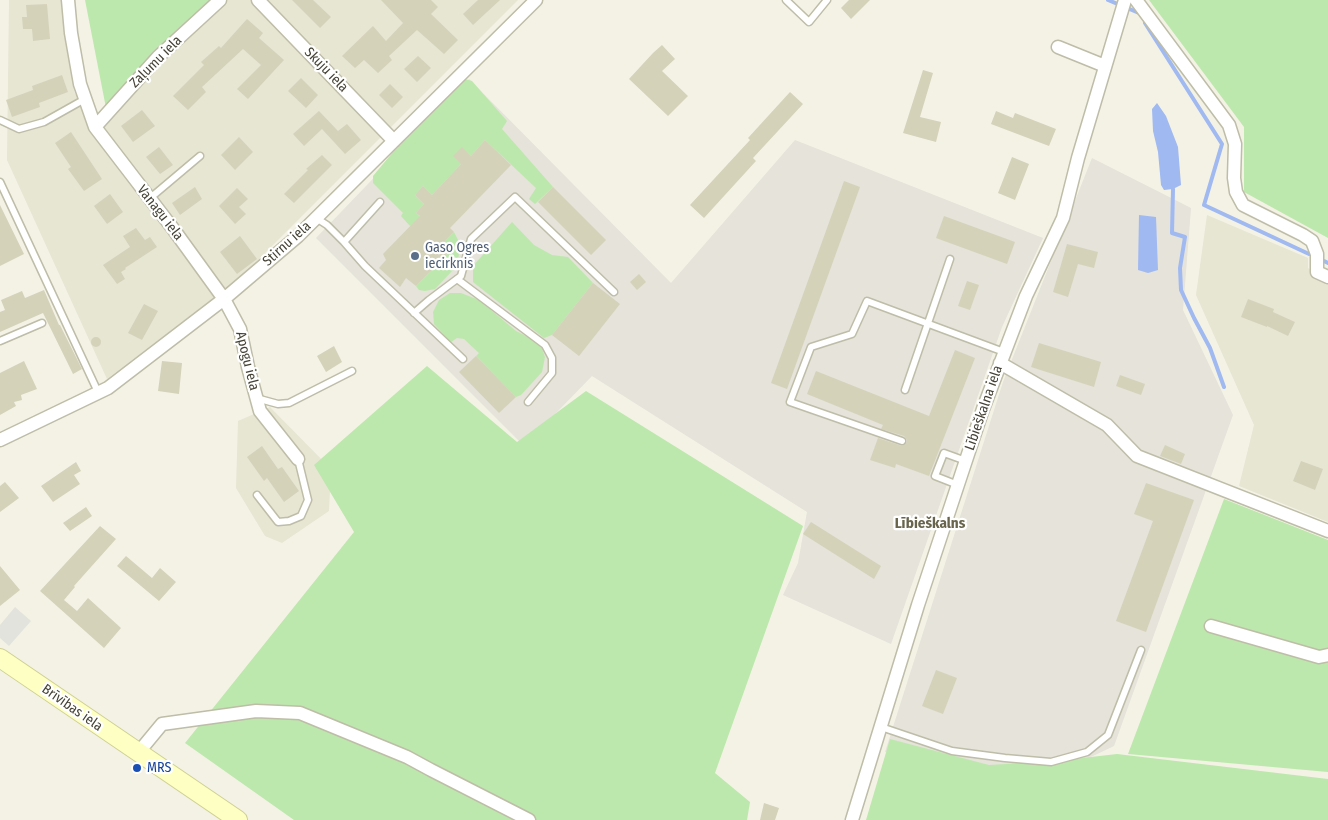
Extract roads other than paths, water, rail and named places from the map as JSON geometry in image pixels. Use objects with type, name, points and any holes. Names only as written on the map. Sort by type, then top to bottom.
[{"type":"main road","name":"Brīvības iela","points":[[0,658],[238,820]]},
{"type":"street","name":"Vanagu iela","points":[[68,0],[71,33],[80,84],[95,127],[224,299]]},
{"type":"street","name":"Zaļumu iela","points":[[95,127],[158,57],[220,0]]},
{"type":"street","name":"Skuju iela","points":[[258,0],[394,140]]},
{"type":"street","name":"Stirnu iela","points":[[0,440],[108,388],[224,299],[298,236],[536,0]]},
{"type":"street","name":"Lībieškalna iela","points":[[852,820],[918,605],[1002,357],[1026,296],[1063,218],[1078,158],[1125,0]]},
{"type":"street","points":[[1136,0],[1229,125],[1235,144],[1234,178],[1236,192],[1243,205],[1312,241],[1317,254],[1317,272],[1328,277]]},
{"type":"street","points":[[1058,48],[1105,66]]},
{"type":"street","name":"Apogu iela","points":[[224,299],[240,329],[260,411],[298,459]]},
{"type":"street","points":[[1002,357],[1107,425],[1137,456],[1328,530]]},
{"type":"street","points":[[1211,626],[1320,657],[1328,654]]},
{"type":"street","points":[[141,755],[162,724],[256,711],[300,714],[407,757],[529,820]]},
{"type":"lane","points":[[786,0],[809,22],[827,0]]},
{"type":"lane","points":[[0,120],[19,128],[44,122],[85,99]]},
{"type":"lane","points":[[149,199],[200,156]]},
{"type":"lane","points":[[0,182],[98,392]]},
{"type":"lane","points":[[414,313],[461,276],[471,239],[515,197],[614,292]]},
{"type":"lane","points":[[344,242],[380,202]]},
{"type":"lane","points":[[316,218],[344,242],[365,266],[463,359]]},
{"type":"lane","points":[[904,390],[950,259]]},
{"type":"lane","points":[[457,279],[545,345],[552,358],[552,374],[528,402]]},
{"type":"lane","points":[[902,441],[790,402],[811,347],[852,334],[867,301],[928,323],[1002,357]]},
{"type":"lane","points":[[0,341],[42,323]]},
{"type":"lane","name":"Apogu iela","points":[[256,398],[278,404],[289,403],[352,371]]},
{"type":"lane","points":[[958,485],[935,476],[944,453],[966,461]]},
{"type":"lane","points":[[257,495],[278,522],[289,521],[301,516],[308,500],[298,459]]},
{"type":"lane","points":[[881,727],[952,751],[1005,758],[1051,762],[1087,752],[1108,735],[1141,650]]},
{"type":"water","points":[[1157,103],[1166,116],[1178,147],[1181,185],[1173,189],[1164,190],[1161,185],[1158,152],[1153,131],[1152,109]]},
{"type":"water","points":[[1139,215],[1156,217],[1158,270],[1148,273],[1138,270]]},
{"type":"waterway","points":[[1108,0],[1139,13]]},
{"type":"waterway","points":[[1145,23],[1222,144],[1204,205],[1309,254]]},
{"type":"waterway","points":[[1173,189],[1172,233],[1185,237],[1180,268],[1181,290],[1210,348],[1224,387]]},
{"type":"waterway","points":[[1324,261],[1328,263]]},
{"type":"place","name":"Gaso Ogres iecirknis","points":[[415,256]]},
{"type":"place","name":"MRS","points":[[137,768]]},
{"type":"district","name":"Lībieškalns","points":[[930,524]]}]
